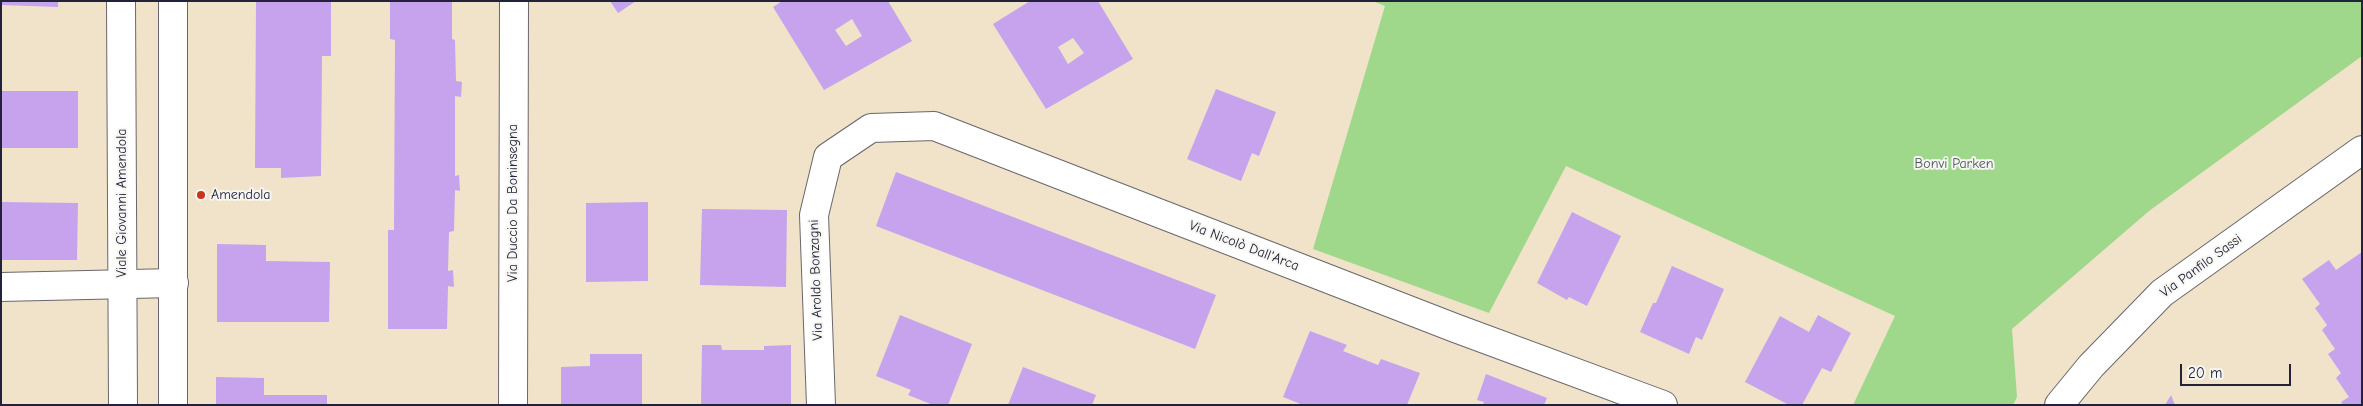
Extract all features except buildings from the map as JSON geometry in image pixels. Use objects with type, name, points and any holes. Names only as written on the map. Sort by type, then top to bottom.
[{"type":"street","name":"Viale Giovanni Amendola","points":[[121,1],[123,405]]},
{"type":"street","points":[[173,1],[173,405]]},
{"type":"street","name":"Via Duccio Da Boninsegna","points":[[513,405],[514,1]]},
{"type":"street","name":"Via Nicolò Dall'Arca","points":[[828,157],[871,128],[934,126],[1455,328],[1663,405]]},
{"type":"street","name":"Via Panfilo Sassi","points":[[2059,405],[2096,359],[2162,293],[2362,150]]},
{"type":"street","name":"Via Aroldo Bonzagni","points":[[821,405],[814,215],[828,157]]},
{"type":"street","points":[[1,287],[174,283]]},
{"type":"green space","name":"Bonvi Parken","points":[[1373,1],[2362,1],[2362,56],[2149,211],[2012,329],[2017,397],[2013,405],[1853,405],[1895,316],[1566,166],[1489,313],[1313,249],[1385,6]]},
{"type":"place","name":"Amendola","points":[[201,195]]}]
